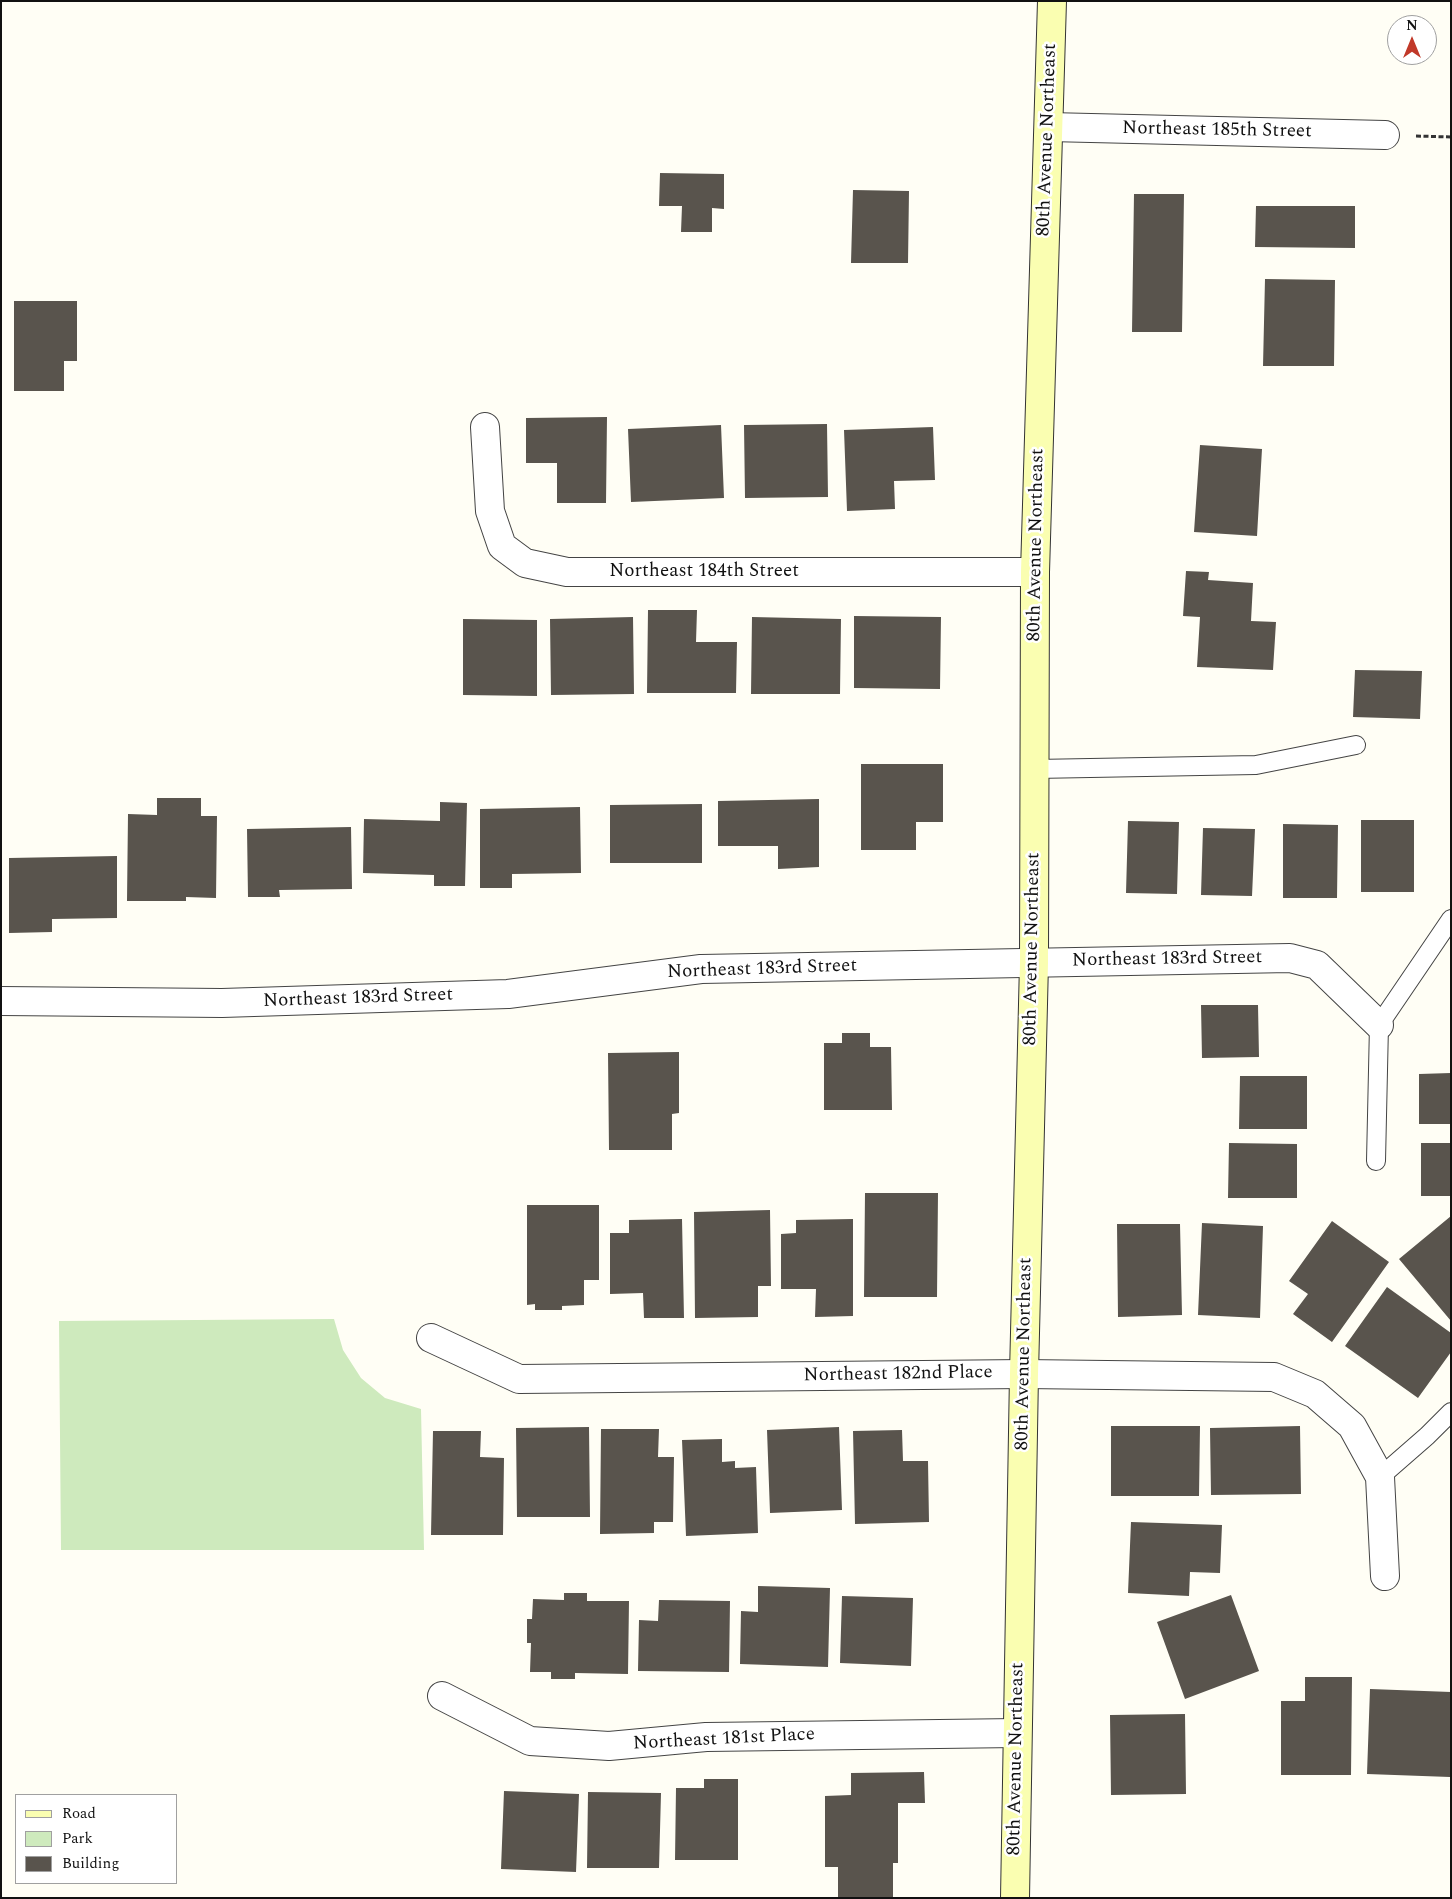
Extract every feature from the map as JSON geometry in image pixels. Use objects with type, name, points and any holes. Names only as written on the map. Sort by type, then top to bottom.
[{"type":"main road","name":"80th Avenue Northeast","points":[[1015,1898],[1024,1374],[1034,963],[1035,572],[1052,1]]},
{"type":"street","name":"Northeast 185th Street","points":[[1049,127],[1385,135]]},
{"type":"street","name":"Northeast 184th Street","points":[[485,427],[490,510],[502,546],[525,563],[567,572],[1035,572]]},
{"type":"street","name":"Northeast 183rd Street","points":[[1,1001],[222,1003],[508,994],[701,969],[1290,958],[1317,965],[1379,1025]]},
{"type":"street","name":"Northeast 182nd Place","points":[[431,1338],[519,1379],[1024,1374],[1274,1377],[1315,1394],[1352,1426],[1380,1477],[1384,1576]]},
{"type":"street","name":"Northeast 181st Place","points":[[442,1696],[530,1741],[609,1746],[706,1737],[1017,1733]]},
{"type":"lane","points":[[1035,769],[1256,765],[1356,745]]},
{"type":"lane","points":[[1376,1161],[1379,1025],[1451,919]]},
{"type":"lane","points":[[1380,1477],[1451,1412]]},
{"type":"green space","points":[[334,1319],[343,1350],[361,1378],[385,1398],[421,1409],[424,1550],[61,1550],[59,1321]]},
{"type":"building","points":[[660,173],[724,174],[724,209],[712,208],[712,232],[681,232],[682,206],[659,206]]},
{"type":"building","points":[[853,190],[909,191],[908,263],[851,263]]},
{"type":"building","points":[[1134,194],[1184,194],[1182,332],[1132,332]]},
{"type":"building","points":[[1256,206],[1355,206],[1355,248],[1255,247]]},
{"type":"building","points":[[1265,279],[1335,280],[1334,366],[1263,366]]},
{"type":"building","points":[[14,301],[77,301],[77,361],[64,361],[64,391],[14,391]]},
{"type":"building","points":[[607,417],[606,503],[557,503],[557,463],[526,463],[526,418]]},
{"type":"building","points":[[827,424],[828,497],[745,498],[744,425]]},
{"type":"building","points":[[721,425],[724,498],[631,502],[628,429]]},
{"type":"building","points":[[933,427],[935,480],[894,481],[895,509],[847,511],[844,430]]},
{"type":"building","points":[[1200,445],[1262,449],[1257,536],[1194,532]]},
{"type":"building","points":[[1186,571],[1209,572],[1208,580],[1253,583],[1251,621],[1276,622],[1273,670],[1197,667],[1200,617],[1183,616]]},
{"type":"building","points":[[648,610],[697,610],[696,642],[737,642],[736,693],[647,693]]},
{"type":"building","points":[[854,616],[941,617],[940,689],[854,688]]},
{"type":"building","points":[[633,617],[634,694],[551,695],[550,619]]},
{"type":"building","points":[[752,617],[841,619],[840,694],[751,694]]},
{"type":"building","points":[[463,619],[537,620],[537,696],[463,695]]},
{"type":"building","points":[[1355,670],[1422,671],[1420,719],[1353,717]]},
{"type":"building","points":[[861,764],[943,764],[943,822],[916,822],[916,850],[861,850]]},
{"type":"building","points":[[157,798],[201,798],[201,816],[217,816],[216,898],[186,897],[186,901],[127,901],[128,814],[157,815]]},
{"type":"building","points":[[819,799],[819,867],[778,869],[778,846],[718,846],[718,801]]},
{"type":"building","points":[[440,802],[467,803],[465,886],[434,886],[434,875],[363,873],[364,819],[440,821]]},
{"type":"building","points":[[702,804],[702,863],[610,863],[610,805]]},
{"type":"building","points":[[580,807],[581,873],[512,874],[512,888],[480,888],[480,809]]},
{"type":"building","points":[[1361,820],[1414,820],[1414,892],[1361,892]]},
{"type":"building","points":[[1128,821],[1179,822],[1177,894],[1126,893]]},
{"type":"building","points":[[1283,824],[1338,825],[1337,898],[1283,898]]},
{"type":"building","points":[[351,827],[352,889],[279,890],[280,897],[248,897],[247,829]]},
{"type":"building","points":[[1203,828],[1255,829],[1252,896],[1201,895]]},
{"type":"building","points":[[117,856],[117,918],[52,919],[52,932],[9,933],[9,858]]},
{"type":"building","points":[[1201,1005],[1258,1005],[1259,1057],[1202,1058]]},
{"type":"building","points":[[842,1033],[870,1033],[870,1047],[891,1047],[892,1110],[824,1110],[824,1043],[842,1043]]},
{"type":"building","points":[[679,1052],[679,1113],[672,1114],[672,1150],[609,1150],[608,1053]]},
{"type":"building","points":[[1451,1073],[1451,1124],[1419,1124],[1419,1074]]},
{"type":"building","points":[[1240,1076],[1307,1076],[1307,1129],[1239,1129]]},
{"type":"building","points":[[1229,1143],[1297,1144],[1297,1198],[1228,1198]]},
{"type":"building","points":[[1421,1143],[1451,1143],[1451,1196],[1421,1196]]},
{"type":"building","points":[[865,1193],[938,1193],[937,1297],[864,1297]]},
{"type":"building","points":[[527,1205],[599,1205],[599,1280],[584,1280],[584,1305],[562,1306],[562,1310],[535,1310],[535,1304],[527,1305]]},
{"type":"building","points":[[770,1210],[771,1286],[758,1286],[758,1317],[695,1318],[694,1212]]},
{"type":"building","points":[[1451,1216],[1451,1321],[1399,1259]]},
{"type":"building","points":[[682,1219],[684,1318],[644,1318],[643,1293],[610,1294],[610,1233],[629,1233],[629,1220]]},
{"type":"building","points":[[853,1219],[853,1316],[815,1317],[816,1289],[781,1289],[781,1234],[796,1233],[796,1220]]},
{"type":"building","points":[[1332,1221],[1389,1262],[1332,1342],[1293,1314],[1308,1294],[1289,1281]]},
{"type":"building","points":[[1202,1223],[1263,1226],[1260,1318],[1198,1315]]},
{"type":"building","points":[[1117,1224],[1180,1224],[1182,1315],[1118,1317]]},
{"type":"building","points":[[1387,1287],[1451,1333],[1451,1352],[1418,1398],[1345,1346]]},
{"type":"building","points":[[1111,1426],[1200,1426],[1199,1496],[1111,1496]]},
{"type":"building","points":[[1300,1426],[1301,1494],[1211,1495],[1210,1428]]},
{"type":"building","points":[[589,1427],[590,1517],[517,1517],[516,1428]]},
{"type":"building","points":[[839,1427],[842,1510],[770,1513],[767,1430]]},
{"type":"building","points":[[601,1429],[659,1429],[658,1457],[674,1457],[673,1522],[654,1522],[654,1533],[600,1534]]},
{"type":"building","points":[[902,1430],[903,1461],[928,1461],[929,1522],[855,1524],[853,1431]]},
{"type":"building","points":[[433,1431],[481,1431],[480,1457],[504,1458],[503,1535],[431,1535]]},
{"type":"building","points":[[722,1439],[722,1462],[735,1461],[735,1468],[756,1467],[758,1533],[686,1536],[682,1440]]},
{"type":"building","points":[[1131,1522],[1222,1525],[1220,1573],[1190,1572],[1189,1596],[1128,1593]]},
{"type":"building","points":[[758,1586],[830,1588],[828,1667],[740,1664],[741,1611],[758,1612]]},
{"type":"building","points":[[564,1593],[587,1593],[587,1601],[629,1601],[628,1674],[575,1673],[575,1679],[551,1679],[551,1672],[530,1672],[531,1643],[527,1643],[527,1619],[532,1619],[533,1599],[564,1600]]},
{"type":"building","points":[[1231,1595],[1259,1671],[1185,1699],[1157,1622]]},
{"type":"building","points":[[842,1596],[913,1598],[911,1666],[840,1663]]},
{"type":"building","points":[[659,1600],[730,1601],[729,1672],[638,1671],[639,1620],[658,1621]]},
{"type":"building","points":[[1305,1677],[1352,1677],[1351,1775],[1281,1775],[1281,1701],[1305,1701]]},
{"type":"building","points":[[1370,1689],[1451,1692],[1450,1777],[1367,1774]]},
{"type":"building","points":[[1185,1714],[1186,1794],[1111,1795],[1110,1715]]},
{"type":"building","points":[[924,1772],[925,1803],[898,1803],[898,1863],[893,1863],[893,1897],[838,1897],[838,1867],[825,1867],[825,1796],[851,1795],[851,1773]]},
{"type":"building","points":[[704,1779],[738,1779],[738,1860],[675,1860],[676,1788],[704,1788]]},
{"type":"building","points":[[504,1791],[579,1794],[576,1872],[501,1869]]},
{"type":"building","points":[[588,1792],[661,1793],[659,1868],[587,1868]]}]
